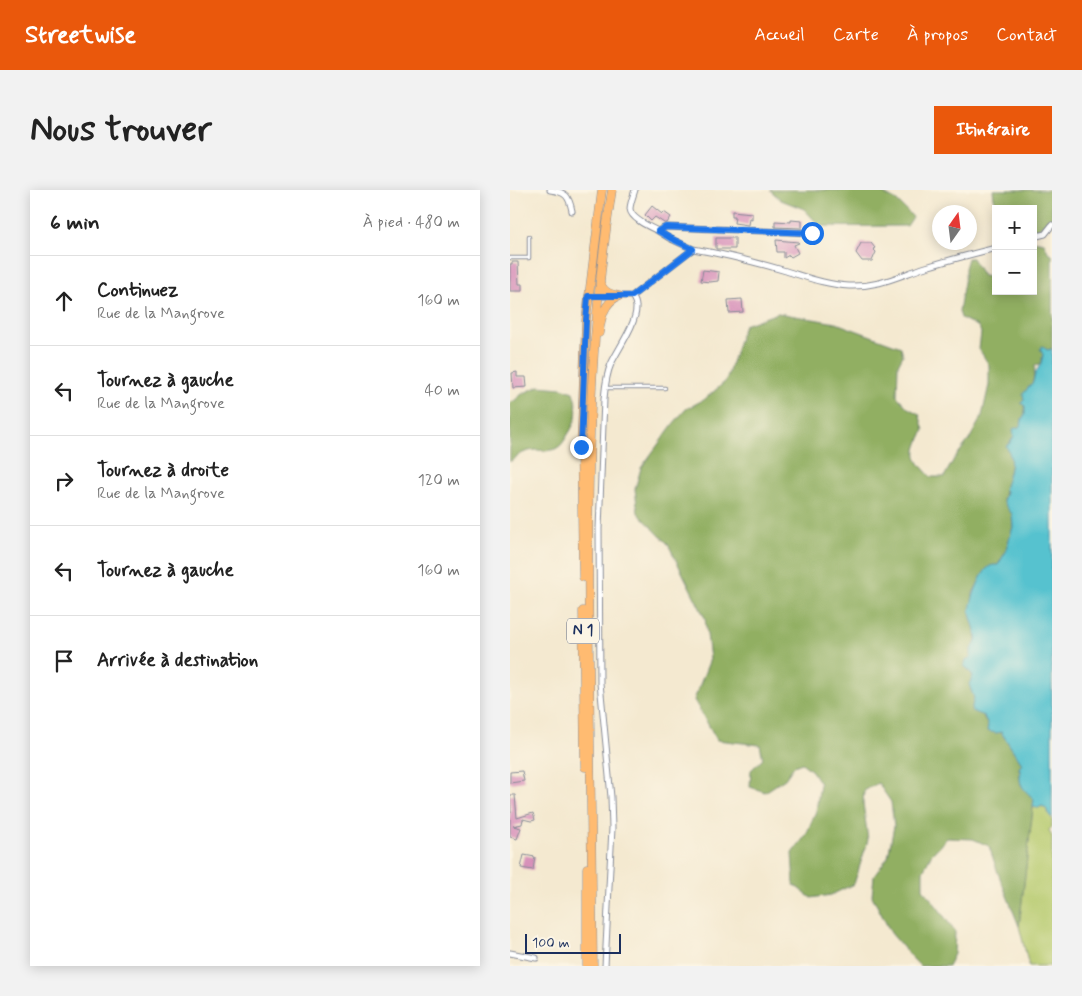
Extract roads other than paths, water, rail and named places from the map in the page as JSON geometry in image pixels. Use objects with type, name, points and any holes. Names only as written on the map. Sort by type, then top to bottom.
[{"type":"main road","name":"N 1","points":[[587,966],[581,447],[586,320],[602,190]]},
{"type":"main road","name":"N 1","points":[[593,966],[588,574],[589,459],[592,374],[601,297],[599,280],[612,190]]},
{"type":"main road","points":[[599,280],[604,290],[619,296]]},
{"type":"main road","points":[[592,374],[604,311],[610,301],[619,296]]},
{"type":"street","points":[[550,190],[563,193],[569,197],[572,211]]},
{"type":"street","points":[[635,190],[630,208],[632,215],[646,225],[693,249],[713,252],[822,281],[848,286],[886,282],[925,267],[992,249]]},
{"type":"street","points":[[1037,236],[1045,234],[1052,225]]},
{"type":"street","points":[[658,231],[666,227],[812,233]]},
{"type":"street","points":[[588,296],[632,296],[693,249]]},
{"type":"street","points":[[605,966],[612,828],[600,683],[599,529],[604,399],[610,366],[632,323],[636,311],[636,303],[632,296]]},
{"type":"street","points":[[510,953],[536,958]]},
{"type":"lane","points":[[510,258],[530,258],[529,237]]},
{"type":"lane","points":[[605,388],[665,388]]},
{"type":"water","points":[[1043,346],[1047,350],[1052,349],[1052,818],[1046,808],[1042,806],[1038,808],[1033,807],[1034,799],[1021,784],[1019,768],[1022,764],[1001,732],[987,731],[988,726],[984,716],[971,711],[974,698],[969,684],[973,676],[964,666],[966,660],[971,657],[971,649],[976,640],[970,612],[974,594],[983,574],[991,566],[998,565],[1005,553],[1013,527],[1012,514],[1003,501],[1011,462],[1006,446],[1014,436],[1013,429],[1019,427],[1025,414],[1025,406],[1021,403],[1024,400],[1023,394],[1033,382],[1041,363],[1043,355],[1040,348]]}]
